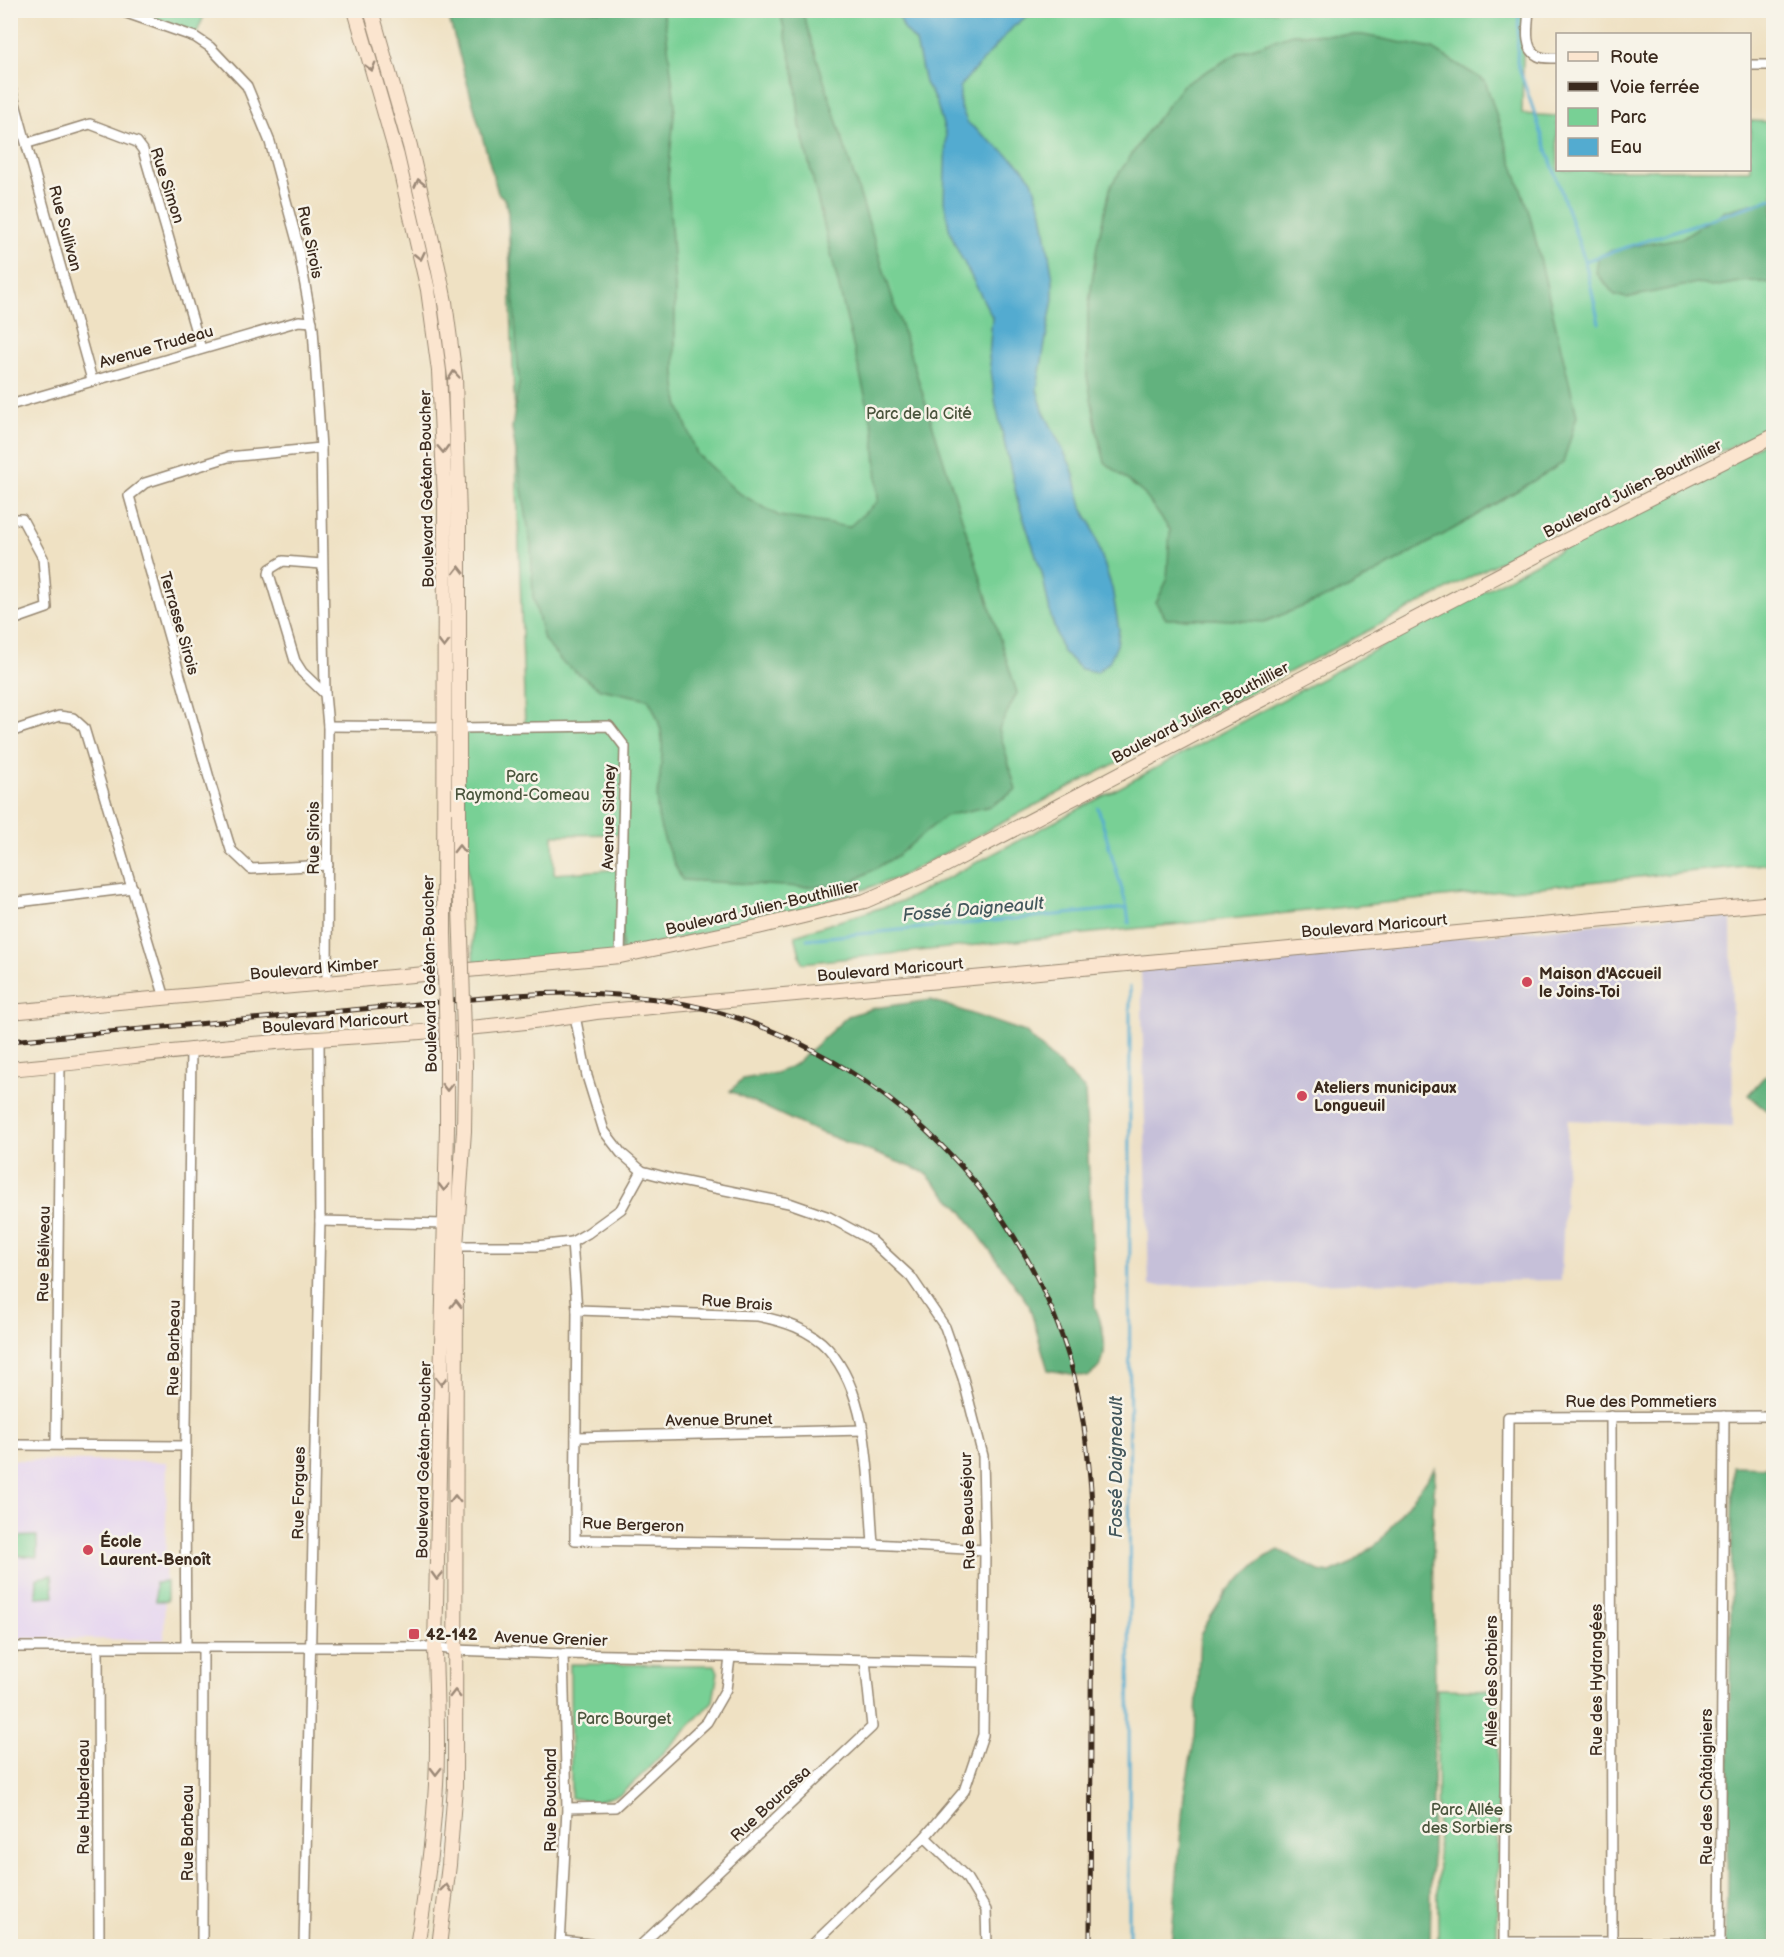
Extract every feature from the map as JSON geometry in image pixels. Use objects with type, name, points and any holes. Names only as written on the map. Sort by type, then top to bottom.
[{"type":"main road","name":"Boulevard Gaétan-Boucher","points":[[355,10],[397,156],[428,290],[441,397],[444,479],[444,907],[447,1128],[435,1647],[437,1714],[435,1800],[425,1899],[417,1947]]},
{"type":"main road","name":"Boulevard Gaétan-Boucher","points":[[371,10],[410,146],[438,267],[455,377],[459,508],[460,907],[465,1065],[464,1131],[456,1246],[455,1786],[449,1865],[439,1947]]},
{"type":"main road","name":"Boulevard Julien-Bouthillier","points":[[620,956],[758,927],[865,901],[938,869],[1555,545],[1773,436]]},
{"type":"main road","name":"Boulevard Maricourt","points":[[10,1069],[191,1050],[378,1036],[596,1012],[1215,957],[1773,903]]},
{"type":"main road","name":"Boulevard Kimber","points":[[10,1012],[620,956]]},
{"type":"street","name":"Rue Sirois","points":[[118,10],[195,37],[210,47],[247,86],[270,142],[297,241],[312,322],[321,448],[325,694],[328,726],[327,983]]},
{"type":"street","points":[[1529,10],[1528,39],[1533,52],[1537,56],[1556,58]]},
{"type":"street","points":[[1751,65],[1773,65]]},
{"type":"street","name":"Rue Sullivan","points":[[10,85],[28,143],[92,380]]},
{"type":"street","name":"Rue Simon","points":[[28,143],[90,124],[137,142],[144,150],[201,349]]},
{"type":"street","name":"Avenue Trudeau","points":[[10,405],[299,321],[312,322]]},
{"type":"street","name":"Terrasse Sirois","points":[[321,448],[228,457],[145,483],[129,496],[210,785],[231,850],[251,869],[327,866]]},
{"type":"street","points":[[10,519],[22,519],[43,558],[47,608],[10,621]]},
{"type":"street","points":[[322,564],[283,561],[270,569],[269,574],[295,661],[302,672],[325,694]]},
{"type":"street","points":[[10,732],[59,716],[72,718],[84,728],[165,998]]},
{"type":"street","points":[[328,726],[444,727]]},
{"type":"street","name":"Avenue Sidney","points":[[459,728],[609,726],[625,747],[620,956]]},
{"type":"street","points":[[10,903],[133,888]]},
{"type":"street","name":"Rue Beauséjour","points":[[575,1016],[587,1076],[604,1131],[621,1154],[642,1171],[789,1203],[829,1217],[871,1240],[911,1277],[945,1327],[963,1378],[983,1456],[985,1550],[983,1735],[963,1791],[924,1837],[811,1947]]},
{"type":"street","name":"Rue Forgues","points":[[304,1947],[320,1221],[319,1040]]},
{"type":"street","name":"Rue Barbeau","points":[[186,1647],[185,1499],[191,1050]]},
{"type":"street","name":"Rue Béliveau","points":[[56,1444],[60,1064]]},
{"type":"street","points":[[456,1246],[536,1246],[572,1242],[621,1209],[642,1171]]},
{"type":"street","points":[[320,1221],[444,1224]]},
{"type":"street","name":"Rue Bergeron","points":[[572,1242],[577,1310],[575,1540],[873,1544],[985,1550]]},
{"type":"street","name":"Rue Brais","points":[[577,1310],[758,1316],[782,1320],[807,1332],[827,1348],[842,1369],[856,1399],[863,1430],[873,1544]]},
{"type":"street","name":"Rue des Pommetiers","points":[[1508,1416],[1773,1416]]},
{"type":"street","name":"Allée des Sorbiers","points":[[1504,1944],[1508,1416]]},
{"type":"street","name":"Rue des Hydrangées","points":[[1611,1416],[1612,1943]]},
{"type":"street","name":"Rue des Châtaigniers","points":[[1504,1944],[1720,1942],[1724,1416]]},
{"type":"street","name":"Avenue Brunet","points":[[576,1437],[863,1430]]},
{"type":"street","points":[[10,1445],[186,1446]]},
{"type":"street","name":"Avenue Grenier","points":[[10,1647],[435,1647],[454,1650],[563,1654],[983,1662]]},
{"type":"street","name":"Rue Huberdeau","points":[[98,1647],[99,1947]]},
{"type":"street","name":"Rue Barbeau","points":[[202,1947],[203,1648]]},
{"type":"street","name":"Rue Bouchard","points":[[561,1944],[567,1808],[563,1654]]},
{"type":"street","points":[[567,1808],[615,1807],[642,1783],[707,1722],[726,1689],[730,1658]]},
{"type":"street","name":"Rue Bourassa","points":[[640,1947],[872,1727],[865,1660]]},
{"type":"street","points":[[924,1837],[966,1877],[986,1910],[987,1947]]},
{"type":"street","points":[[561,1944],[608,1947]]},
{"type":"shaded area","points":[[1731,911],[1733,1127],[1568,1120],[1561,1280],[1149,1286],[1141,969]]},
{"type":"shaded area","name":"École Laurent-Benoît","points":[[11,1460],[167,1462],[164,1640],[11,1638]]},
{"type":"green space","points":[[118,11],[206,11],[195,37]]},
{"type":"green space","points":[[447,11],[662,11],[675,105],[668,179],[675,288],[675,374],[678,403],[697,454],[737,492],[779,516],[849,527],[878,501],[874,432],[800,126],[795,77],[780,11],[802,11],[1017,693],[999,729],[1016,790],[991,806],[945,816],[897,856],[849,884],[800,887],[682,880],[666,844],[658,815],[662,740],[658,721],[648,699],[600,689],[562,662],[544,640],[533,596],[531,545],[512,428],[519,382],[507,201],[498,193]]},
{"type":"green space","name":"Parc de la Cité","points":[[449,11],[1524,11],[1522,114],[1556,116],[1556,171],[1751,171],[1751,121],[1773,122],[1773,427],[1619,499],[897,878],[812,907],[622,952],[623,834],[553,835],[554,874],[622,869],[620,956],[474,969],[459,728],[525,727],[508,212]]},
{"type":"green space","points":[[1292,34],[1363,35],[1433,49],[1485,81],[1530,216],[1577,416],[1563,463],[1347,589],[1264,622],[1166,619],[1156,603],[1167,580],[1170,530],[1144,494],[1105,462],[1097,431],[1087,376],[1088,311],[1097,245],[1111,185],[1183,85],[1238,53]]},
{"type":"green space","points":[[1773,198],[1773,285],[1772,283],[1747,281],[1712,287],[1697,283],[1626,298],[1615,295],[1596,273],[1598,257],[1609,251],[1681,238],[1725,211]]},
{"type":"green space","points":[[1773,438],[1773,863],[802,963],[795,935],[905,900]]},
{"type":"green space","points":[[931,1000],[1025,1032],[1085,1090],[1095,1307],[1104,1345],[1099,1367],[1088,1377],[1048,1370],[1029,1305],[962,1211],[924,1172],[809,1128],[730,1091],[743,1079],[776,1073],[794,1065],[848,1016],[874,1008]]},
{"type":"green space","points":[[1773,1070],[1773,1115],[1748,1095]]},
{"type":"green space","points":[[1733,1466],[1773,1467],[1773,1946],[1700,1946],[1726,1945]]},
{"type":"green space","points":[[1435,1468],[1433,1516],[1435,1686],[1430,1946],[1171,1946],[1184,1794],[1195,1736],[1200,1634],[1227,1591],[1265,1557],[1279,1550],[1319,1571],[1330,1573],[1352,1563],[1380,1541]]},
{"type":"green space","points":[[37,1536],[37,1557],[13,1555],[12,1537]]},
{"type":"green space","points":[[52,1575],[54,1596],[36,1597],[37,1578]]},
{"type":"green space","points":[[167,1582],[167,1601],[156,1601],[155,1583]]},
{"type":"green space","name":"Parc Bourget","points":[[570,1664],[715,1665],[718,1672],[713,1701],[621,1794],[596,1802],[571,1798]]},
{"type":"green space","name":"Parc Allée des Sorbiers","points":[[1437,1689],[1498,1690],[1497,1946],[1438,1946]]},
{"type":"water","points":[[897,11],[1039,11],[1027,16],[1013,27],[960,86],[960,106],[968,123],[1018,163],[1032,180],[1042,212],[1053,279],[1053,299],[1037,389],[1043,410],[1072,468],[1083,510],[1091,523],[1112,588],[1119,630],[1117,645],[1109,662],[1097,672],[1081,669],[1062,651],[1051,617],[1042,573],[1018,502],[996,406],[989,357],[992,317],[956,247],[949,228],[944,201],[946,135],[936,101],[925,83],[916,42],[904,29]]},
{"type":"waterway","points":[[1519,10],[1517,62],[1585,261],[1599,323]]},
{"type":"waterway","points":[[1585,261],[1774,198]]},
{"type":"waterway","points":[[1098,808],[1127,907]]},
{"type":"waterway","name":"Fossé Daigneault","points":[[807,939],[1127,908],[1129,923]]},
{"type":"waterway","name":"Fossé Daigneault","points":[[1129,1946],[1130,987]]},
{"type":"railway","points":[[10,1041],[517,995],[559,993],[622,995],[685,1004],[751,1023],[814,1051],[872,1087],[926,1130],[973,1180],[1014,1236],[1046,1297],[1070,1361],[1082,1414],[1092,1504],[1090,1946]]},
{"type":"place","name":"Maison d'Accueil le Joins-Toi","points":[[1527,982]]},
{"type":"place","name":"Ateliers municipaux Longueuil","points":[[1302,1096]]},
{"type":"place","name":"École Laurent-Benoît","points":[[88,1550]]},
{"type":"place","name":"42-142","points":[[414,1634]]},
{"type":"park label","name":"Parc Raymond-Comeau","points":[[522,785]]}]
